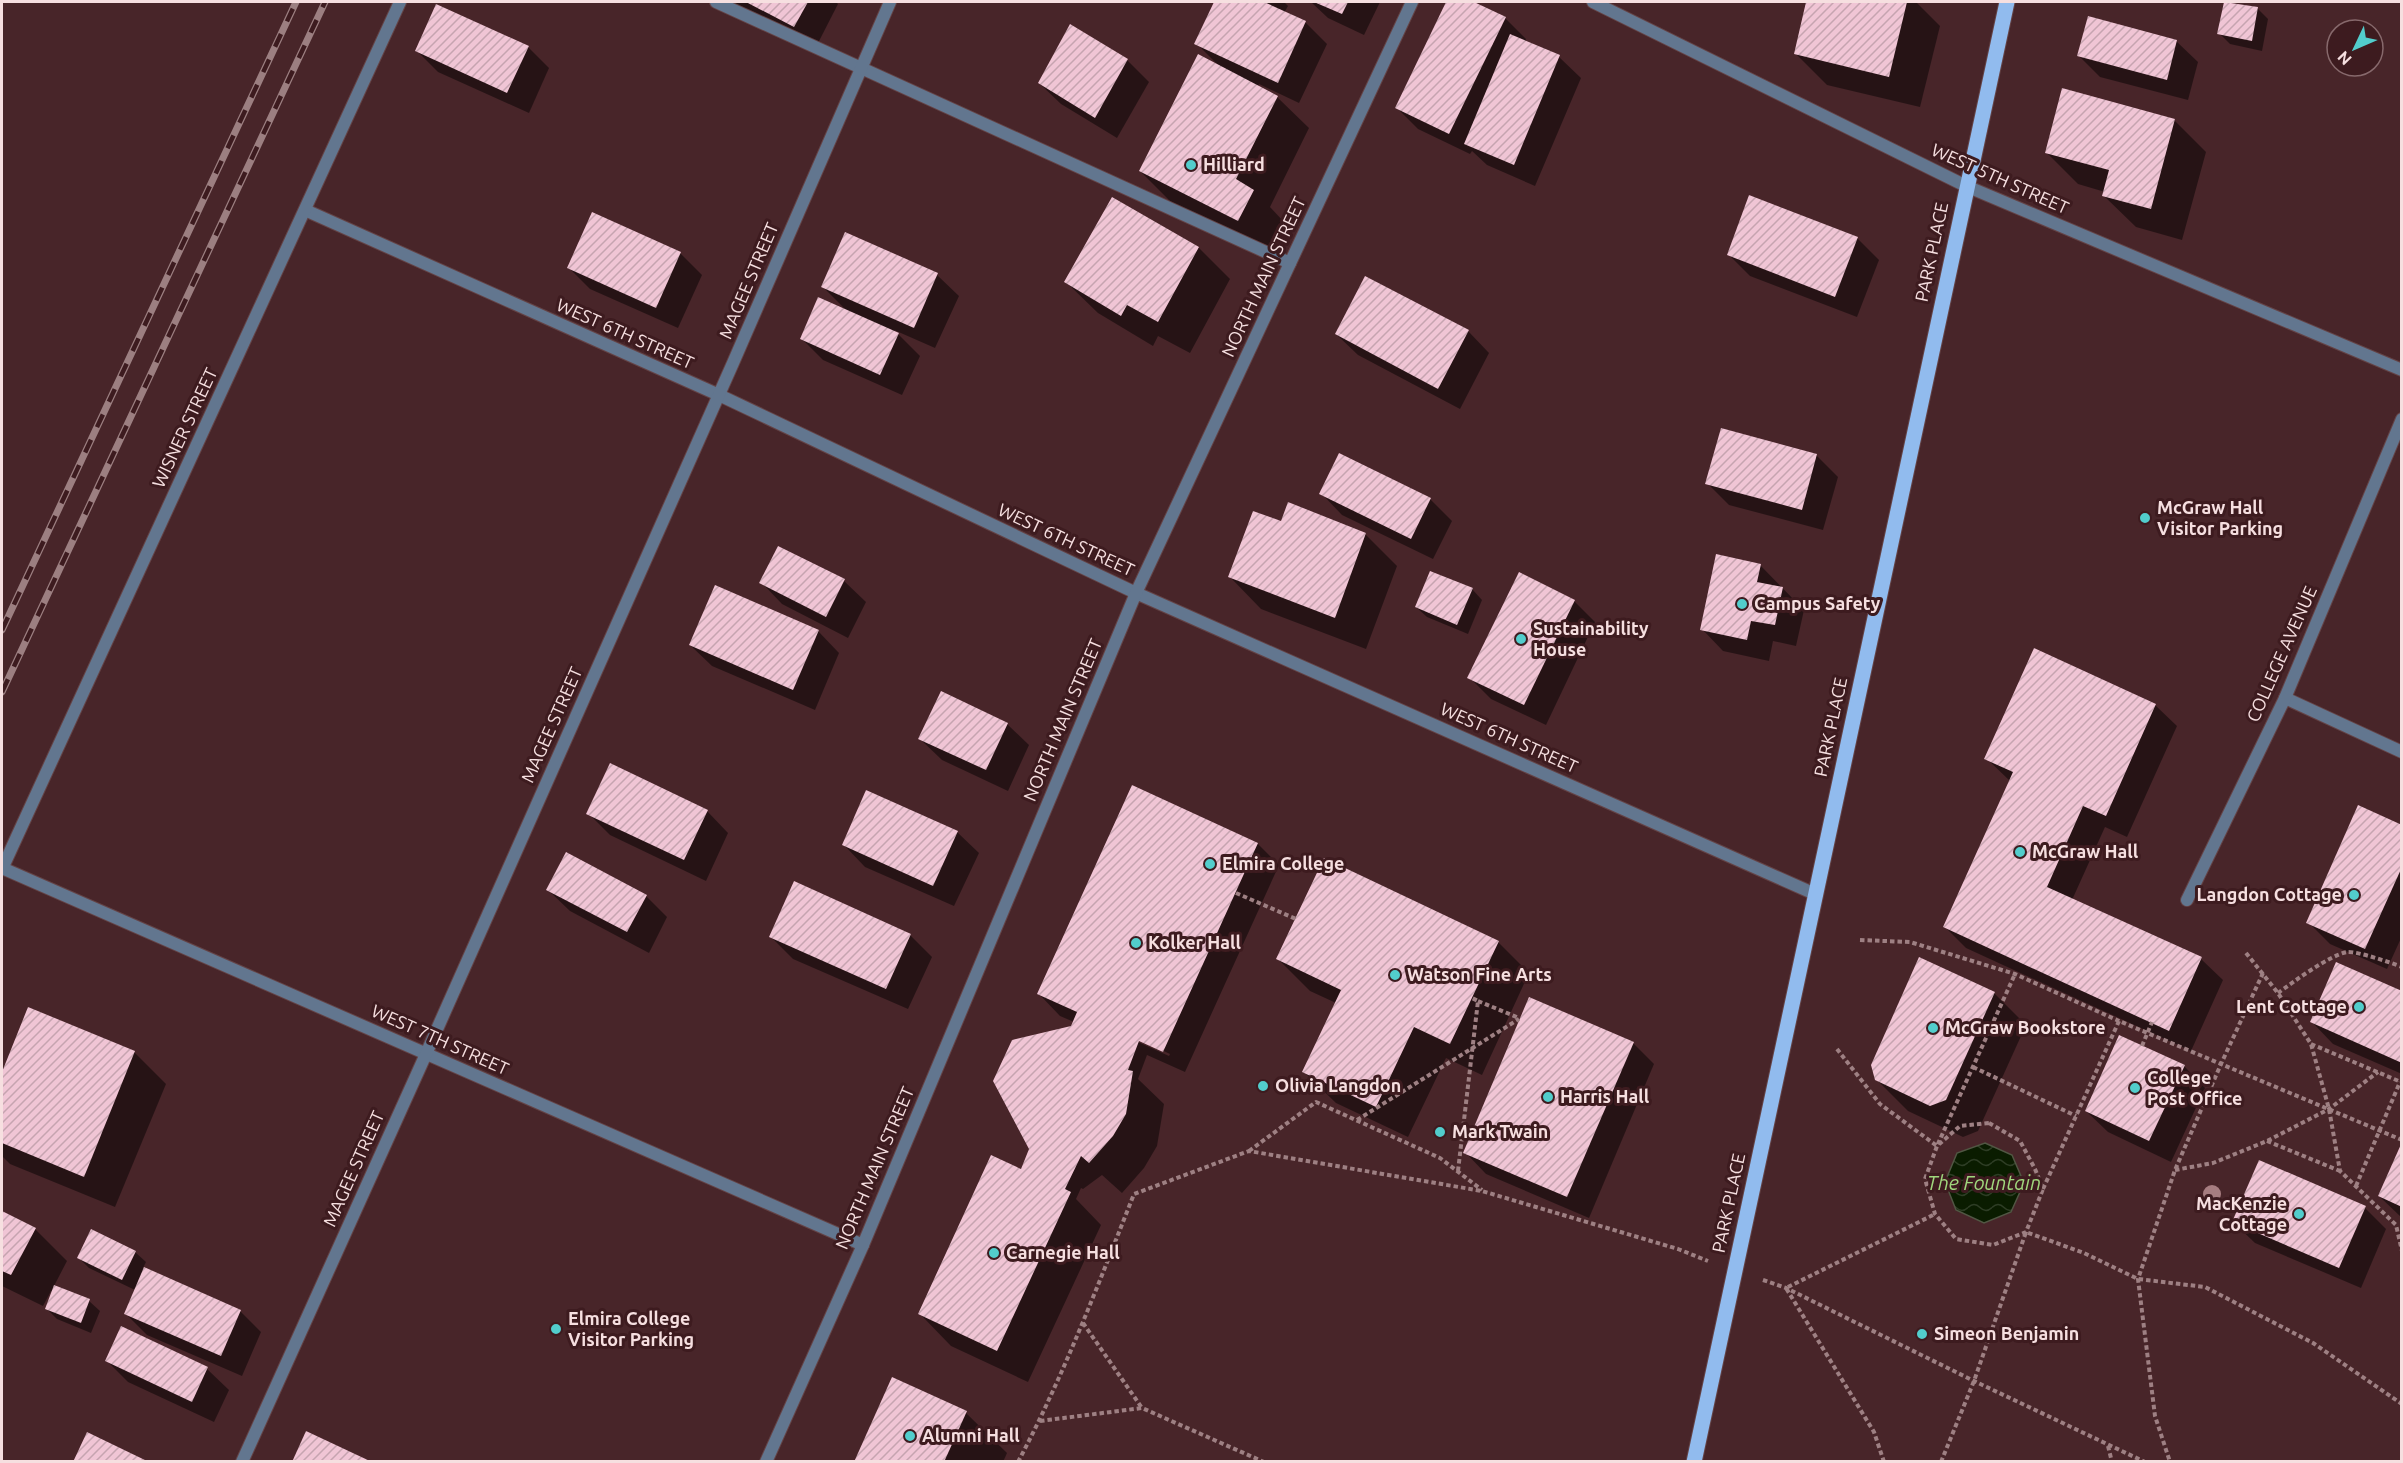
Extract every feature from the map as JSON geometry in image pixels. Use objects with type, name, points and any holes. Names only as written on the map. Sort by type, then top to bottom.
[{"type":"main road","name":"PARK PLACE","points":[[1694,1461],[2007,2]]},
{"type":"street","name":"WISNER STREET","points":[[2,869],[400,2]]},
{"type":"street","points":[[716,2],[1290,263]]},
{"type":"street","name":"MAGEE STREET","points":[[242,1461],[426,1054],[890,2]]},
{"type":"street","name":"NORTH MAIN STREET","points":[[766,1461],[863,1245],[1136,593],[1412,2]]},
{"type":"street","name":"WEST 5TH STREET","points":[[1593,2],[1966,186],[2402,370]]},
{"type":"street","name":"WEST 6TH STREET","points":[[305,210],[718,395],[1136,593],[1815,894]]},
{"type":"street","name":"COLLEGE AVENUE","points":[[2187,900],[2284,698],[2402,419]]},
{"type":"street","points":[[2284,698],[2402,752]]},
{"type":"street","name":"WEST 7TH STREET","points":[[2,869],[863,1245]]},
{"type":"path","points":[[1236,893],[1296,919]]},
{"type":"path","points":[[1860,940],[1910,942],[2015,974],[2119,1021],[2402,1140]]},
{"type":"path","points":[[2278,993],[2318,966],[2348,952],[2402,967]]},
{"type":"path","points":[[2246,953],[2278,993],[2310,1044],[2330,1109],[2340,1171]]},
{"type":"path","points":[[2170,1461],[2155,1416],[2138,1279],[2175,1170],[2263,973]]},
{"type":"path","points":[[2015,974],[1937,1146],[1925,1179],[1935,1214],[1956,1239],[1993,1245],[2026,1232],[2084,1253],[2138,1279],[2205,1287],[2313,1342],[2402,1404]]},
{"type":"path","points":[[1356,1120],[1520,1018],[1472,998]]},
{"type":"path","points":[[1458,1172],[1478,1001]]},
{"type":"path","points":[[1941,1461],[1974,1382],[2043,1189],[2119,1021]]},
{"type":"path","points":[[2142,1046],[2152,1023]]},
{"type":"path","points":[[2310,1044],[2401,1082],[2356,1186]]},
{"type":"path","points":[[1837,1049],[1880,1104],[1937,1146]]},
{"type":"path","points":[[1973,1067],[2076,1116]]},
{"type":"path","points":[[2175,1170],[2213,1163],[2267,1141],[2330,1109],[2378,1072]]},
{"type":"path","points":[[1018,1461],[1040,1421],[1083,1323],[1134,1194],[1249,1151],[1316,1102],[1440,1158],[1482,1191]]},
{"type":"path","points":[[1937,1146],[1960,1126],[1989,1123],[2020,1142],[2043,1189]]},
{"type":"path","points":[[2267,1141],[2340,1171],[2396,1225],[2402,1251]]},
{"type":"path","points":[[1249,1151],[1482,1191],[1678,1249],[1786,1288],[1974,1382],[2108,1446],[2145,1461]]},
{"type":"path","points":[[1786,1288],[1935,1214]]},
{"type":"path","points":[[1786,1288],[1874,1432],[1884,1461]]},
{"type":"path","points":[[1083,1323],[1142,1408]]},
{"type":"path","points":[[1040,1421],[1142,1408],[1264,1461]]},
{"type":"path","points":[[2108,1446],[2112,1461]]},
{"type":"water","name":"The Fountain","points":[[1985,1143],[2012,1155],[2024,1183],[2011,1212],[1984,1223],[1956,1210],[1945,1182],[1957,1153]]},
{"type":"building","points":[[746,2],[808,2],[794,27]]},
{"type":"building","points":[[1214,2],[1264,2],[1306,21],[1278,83],[1194,44]]},
{"type":"building","points":[[1314,2],[1348,2],[1342,14]]},
{"type":"building","points":[[1446,2],[1474,2],[1506,17],[1449,134],[1395,108]]},
{"type":"building","points":[[1806,2],[1907,2],[1889,77],[1794,54]]},
{"type":"building","points":[[2224,2],[2258,7],[2252,41],[2217,34]]},
{"type":"building","points":[[436,4],[529,46],[507,93],[415,51]]},
{"type":"building","points":[[2088,16],[2177,40],[2167,80],[2077,56]]},
{"type":"building","points":[[1070,24],[1128,59],[1095,118],[1038,83]]},
{"type":"building","points":[[1510,34],[1560,55],[1514,165],[1464,144]]},
{"type":"building","points":[[1198,54],[1278,96],[1236,179],[1254,190],[1238,221],[1139,171]]},
{"type":"building","points":[[2062,88],[2175,119],[2151,209],[2102,196],[2109,170],[2045,153]]},
{"type":"building","points":[[1749,195],[1858,237],[1835,297],[1727,255]]},
{"type":"building","points":[[1112,197],[1199,247],[1158,322],[1127,305],[1121,316],[1064,282]]},
{"type":"building","points":[[592,212],[681,252],[656,308],[567,268]]},
{"type":"building","points":[[845,232],[938,273],[914,328],[821,287]]},
{"type":"building","points":[[1365,276],[1469,330],[1438,389],[1335,334]]},
{"type":"building","points":[[818,297],[899,333],[880,375],[800,339]]},
{"type":"building","points":[[1721,428],[1817,454],[1802,510],[1705,484]]},
{"type":"building","points":[[1339,453],[1431,498],[1411,539],[1319,494]]},
{"type":"building","points":[[1288,502],[1366,533],[1335,618],[1228,577],[1253,511],[1281,521]]},
{"type":"building","points":[[778,546],[845,579],[826,617],[759,583]]},
{"type":"building","name":"Campus Safety","points":[[1716,554],[1761,564],[1757,582],[1783,587],[1775,625],[1751,621],[1747,640],[1700,630]]},
{"type":"building","points":[[1430,571],[1473,588],[1457,625],[1415,607]]},
{"type":"building","name":"Sustainability House","points":[[1519,572],[1575,600],[1524,705],[1467,678]]},
{"type":"building","points":[[715,585],[819,630],[793,690],[689,645]]},
{"type":"building","name":"McGraw Hall","points":[[2034,648],[2156,704],[2106,816],[2083,806],[2047,887],[2202,957],[2169,1031],[1943,927],[2013,772],[1984,759]]},
{"type":"building","points":[[941,691],[1008,723],[986,770],[918,739]]},
{"type":"building","points":[[610,763],[708,810],[684,860],[586,814]]},
{"type":"building","points":[[1132,785],[1258,843],[1163,1052],[1139,1041],[1128,1070],[1133,1071],[1126,1114],[1113,1136],[1089,1163],[1081,1156],[1065,1189],[1071,1192],[997,1351],[918,1314],[991,1155],[1021,1169],[1029,1149],[993,1081],[1012,1040],[1071,1026],[1077,1012],[1037,994]]},
{"type":"building","points":[[866,790],[958,831],[933,886],[842,845]]},
{"type":"building","name":"Langdon Cottage","points":[[2358,805],[2402,825],[2402,867],[2365,949],[2306,923]]},
{"type":"building","points":[[566,852],[647,895],[627,932],[546,890]]},
{"type":"building","name":"Watson Fine Arts","points":[[1324,858],[1499,941],[1450,1044],[1414,1027],[1376,1107],[1302,1072],[1341,990],[1276,959]]},
{"type":"building","points":[[794,881],[911,934],[886,989],[769,937]]},
{"type":"building","name":"McGraw Bookstore","points":[[1919,957],[1995,992],[1946,1100],[1930,1106],[1875,1080],[1871,1065]]},
{"type":"building","name":"Lent Cottage","points":[[2336,962],[2402,991],[2402,1063],[2310,1022]]},
{"type":"building","name":"Harris Hall","points":[[1529,997],[1634,1042],[1567,1197],[1463,1153]]},
{"type":"building","points":[[28,1007],[135,1051],[84,1177],[2,1143],[2,1072]]},
{"type":"building","name":"College Post Office","points":[[2119,1035],[2185,1065],[2149,1141],[2085,1111]]},
{"type":"building","points":[[2402,1142],[2402,1207],[2378,1196]]},
{"type":"building","name":"MacKenzie Cottage","points":[[2259,1160],[2366,1206],[2339,1268],[2232,1222]]},
{"type":"building","points":[[2,1211],[36,1228],[11,1275],[2,1271]]},
{"type":"building","points":[[91,1229],[136,1251],[122,1280],[77,1258]]},
{"type":"building","points":[[144,1267],[241,1310],[221,1356],[124,1314]]},
{"type":"building","points":[[54,1285],[90,1299],[81,1323],[45,1309]]},
{"type":"building","points":[[121,1326],[208,1367],[192,1402],[105,1361]]},
{"type":"building","name":"Alumni Hall","points":[[892,1377],[967,1411],[944,1462],[854,1462]]},
{"type":"building","points":[[306,1431],[372,1462],[292,1462]]},
{"type":"building","points":[[87,1432],[149,1462],[73,1462]]},
{"type":"railway","points":[[2,630],[296,2]]},
{"type":"railway","points":[[2,692],[325,2]]},
{"type":"place","name":"Hilliard","points":[[1191,165]]},
{"type":"place","name":"McGraw Hall Visitor Parking","points":[[2145,518]]},
{"type":"place","name":"Campus Safety","points":[[1742,604]]},
{"type":"place","name":"Sustainability House","points":[[1521,639]]},
{"type":"place","name":"McGraw Hall","points":[[2020,852]]},
{"type":"place","name":"Elmira College","points":[[1210,864]]},
{"type":"place","name":"Langdon Cottage","points":[[2354,895]]},
{"type":"place","name":"Kolker Hall","points":[[1136,943]]},
{"type":"place","name":"Watson Fine Arts","points":[[1395,975]]},
{"type":"place","name":"Lent Cottage","points":[[2359,1007]]},
{"type":"place","name":"McGraw Bookstore","points":[[1933,1028]]},
{"type":"place","name":"Olivia Langdon","points":[[1263,1086]]},
{"type":"place","name":"College Post Office","points":[[2135,1088]]},
{"type":"place","name":"Harris Hall","points":[[1548,1097]]},
{"type":"place","name":"Mark Twain","points":[[1440,1132]]},
{"type":"place","name":"MacKenzie Cottage","points":[[2299,1214]]},
{"type":"place","name":"Carnegie Hall","points":[[994,1253]]},
{"type":"place","name":"Elmira College Visitor Parking","points":[[556,1329]]},
{"type":"place","name":"Simeon Benjamin","points":[[1922,1334]]},
{"type":"place","name":"Alumni Hall","points":[[910,1436]]}]
